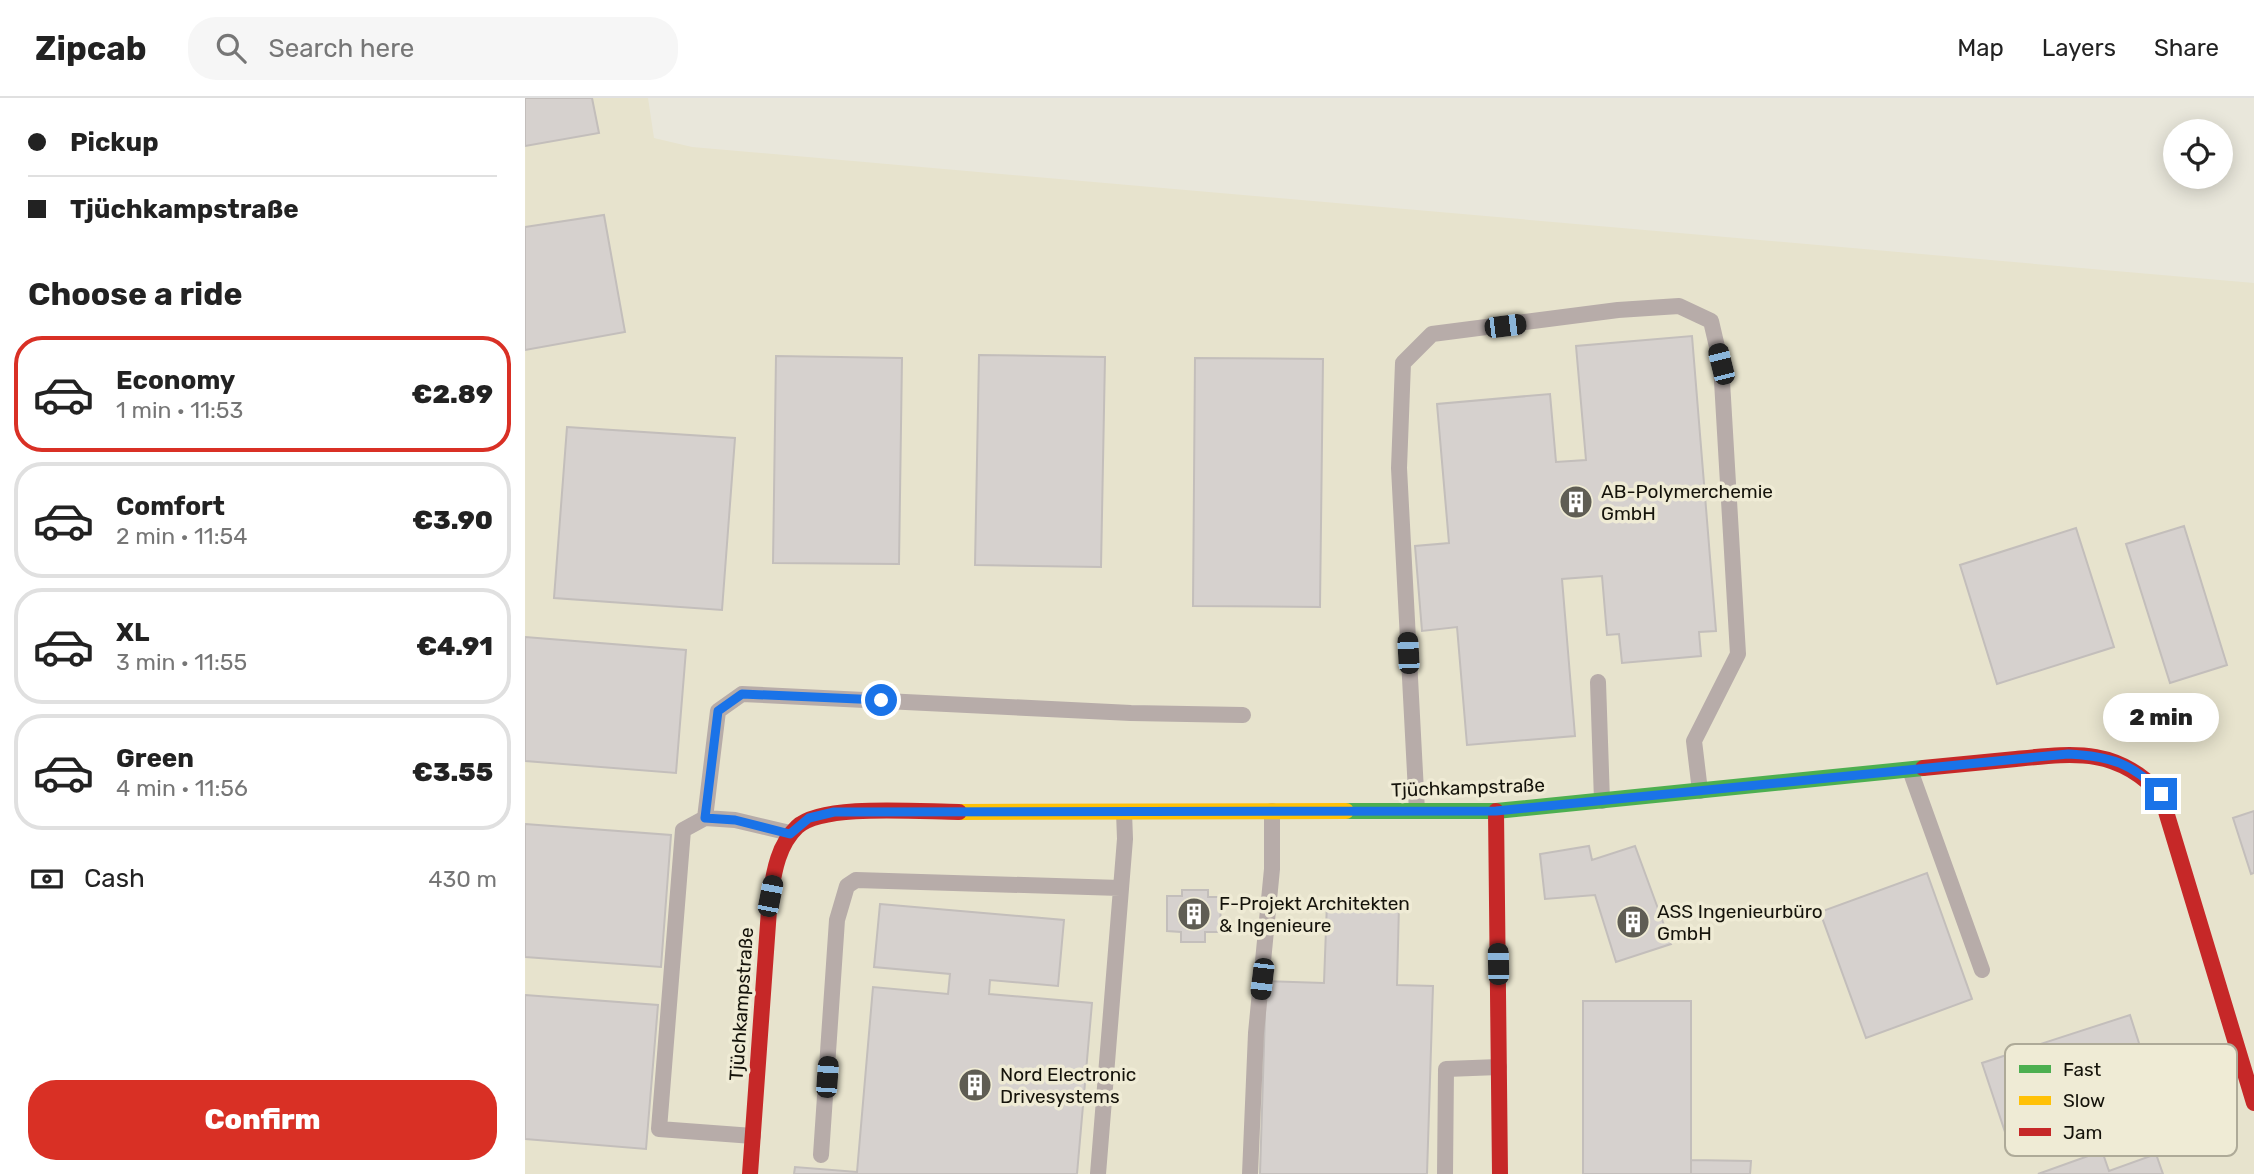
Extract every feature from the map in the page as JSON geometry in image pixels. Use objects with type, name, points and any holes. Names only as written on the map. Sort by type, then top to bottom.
[{"type":"street","name":"Tjüchkampstraße","points":[[750,1174],[770,896],[777,860],[790,834],[809,818],[834,812],[1496,811],[2068,754],[2095,755],[2146,776],[2161,794],[2250,1078],[2254,1103]]},
{"type":"street","points":[[1496,811],[1500,1174]]},
{"type":"lane","points":[[1417,811],[1399,468],[1403,363],[1432,334],[1618,310],[1679,306],[1711,321],[1721,364],[1738,654],[1694,741],[1700,791]]},
{"type":"lane","points":[[1598,682],[1602,801]]},
{"type":"lane","points":[[705,818],[718,711],[742,694],[1131,713],[1243,715]]},
{"type":"lane","points":[[1910,770],[1982,970]]},
{"type":"lane","points":[[1250,1174],[1256,1033],[1272,869],[1272,811]]},
{"type":"lane","points":[[1098,1174],[1125,839],[1124,812]]},
{"type":"lane","points":[[753,1136],[659,1129],[683,830],[705,818],[735,820],[790,834]]},
{"type":"lane","points":[[821,1155],[837,920],[847,886],[856,880],[1120,888]]},
{"type":"lane","points":[[1445,1174],[1446,1069],[1499,1067]]},
{"type":"shaded area","points":[[525,98],[648,98],[654,138],[692,147],[2254,283],[2254,1174],[525,1174]]},
{"type":"building","points":[[525,98],[592,98],[599,133],[525,146]]},
{"type":"building","points":[[604,215],[625,332],[525,350],[525,227]]},
{"type":"building","name":"AB-Polymerchemie GmbH","points":[[1692,336],[1716,631],[1699,632],[1701,656],[1622,663],[1619,634],[1607,635],[1602,576],[1562,579],[1575,736],[1467,745],[1457,627],[1422,631],[1415,546],[1449,543],[1437,404],[1550,394],[1556,462],[1586,460],[1576,346]]},
{"type":"building","points":[[979,355],[1105,357],[1101,567],[975,565]]},
{"type":"building","points":[[776,356],[902,358],[899,564],[773,563]]},
{"type":"building","points":[[1195,358],[1323,359],[1320,607],[1193,606]]},
{"type":"building","points":[[567,427],[735,438],[722,610],[554,598]]},
{"type":"building","points":[[2184,526],[2227,665],[2170,683],[2126,544]]},
{"type":"building","points":[[2076,528],[2114,647],[1997,684],[1960,565]]},
{"type":"building","points":[[525,637],[686,650],[676,773],[525,761]]},
{"type":"building","points":[[2254,811],[2254,873],[2251,874],[2233,818]]},
{"type":"building","points":[[525,824],[671,835],[661,967],[525,957]]},
{"type":"building","name":"ASS Ingenieurbüro GmbH","points":[[1589,846],[1592,860],[1635,846],[1671,944],[1616,962],[1595,895],[1545,899],[1540,854]]},
{"type":"building","points":[[1927,873],[1972,999],[1866,1038],[1820,912]]},
{"type":"building","name":"F-Projekt Architekten & Ingenieure","points":[[1182,890],[1208,890],[1208,897],[1221,897],[1220,932],[1205,932],[1205,942],[1181,942],[1181,932],[1167,931],[1167,896],[1182,896]]},
{"type":"building","points":[[1327,902],[1399,905],[1397,985],[1433,986],[1427,1174],[1260,1174],[1266,981],[1324,983]]},
{"type":"building","name":"Nord Electronic Drivesystems","points":[[880,904],[1064,920],[1058,986],[990,980],[989,994],[1092,1003],[1077,1174],[794,1174],[795,1167],[857,1172],[873,987],[948,994],[950,974],[874,967]]},
{"type":"building","points":[[525,995],[658,1005],[646,1149],[525,1139]]},
{"type":"building","points":[[1583,1001],[1691,1001],[1691,1174],[1583,1174]]},
{"type":"building","points":[[2130,1015],[2139,1044],[2041,1044]]},
{"type":"building","points":[[2005,1056],[2005,1132],[1982,1063]]},
{"type":"building","points":[[2088,1156],[2104,1156],[2109,1171],[2157,1156],[2163,1174],[2038,1174]]},
{"type":"building","points":[[1691,1160],[1751,1161],[1750,1174],[1691,1174]]},
{"type":"traffic: fast","points":[[1346,811],[1496,811],[1923,768]]},
{"type":"traffic: slow","points":[[959,812],[1346,811]]},
{"type":"traffic: jam","points":[[1923,768],[2076,755],[2112,761],[2145,779],[2161,795],[2236,1044]]},
{"type":"traffic: jam","points":[[750,1174],[770,896],[778,859],[785,842],[797,827],[810,819],[828,815],[873,810],[959,812]]},
{"type":"traffic: jam","points":[[1496,811],[1500,1174]]},
{"type":"traffic: jam","points":[[2237,1047],[2254,1103]]},
{"type":"place","name":"AB-Polymerchemie GmbH","points":[[1576,502]]},
{"type":"place","name":"F-Projekt Architekten & Ingenieure","points":[[1194,914]]},
{"type":"place","name":"ASS Ingenieurbüro GmbH","points":[[1633,922]]},
{"type":"place","name":"Nord Electronic Drivesystems","points":[[975,1085]]},
{"type":"route","points":[[881,700],[742,694],[718,711],[705,818],[735,820],[790,834],[809,818],[834,812],[1496,811],[2068,754],[2095,755],[2122,764],[2146,776],[2161,794]]}]
